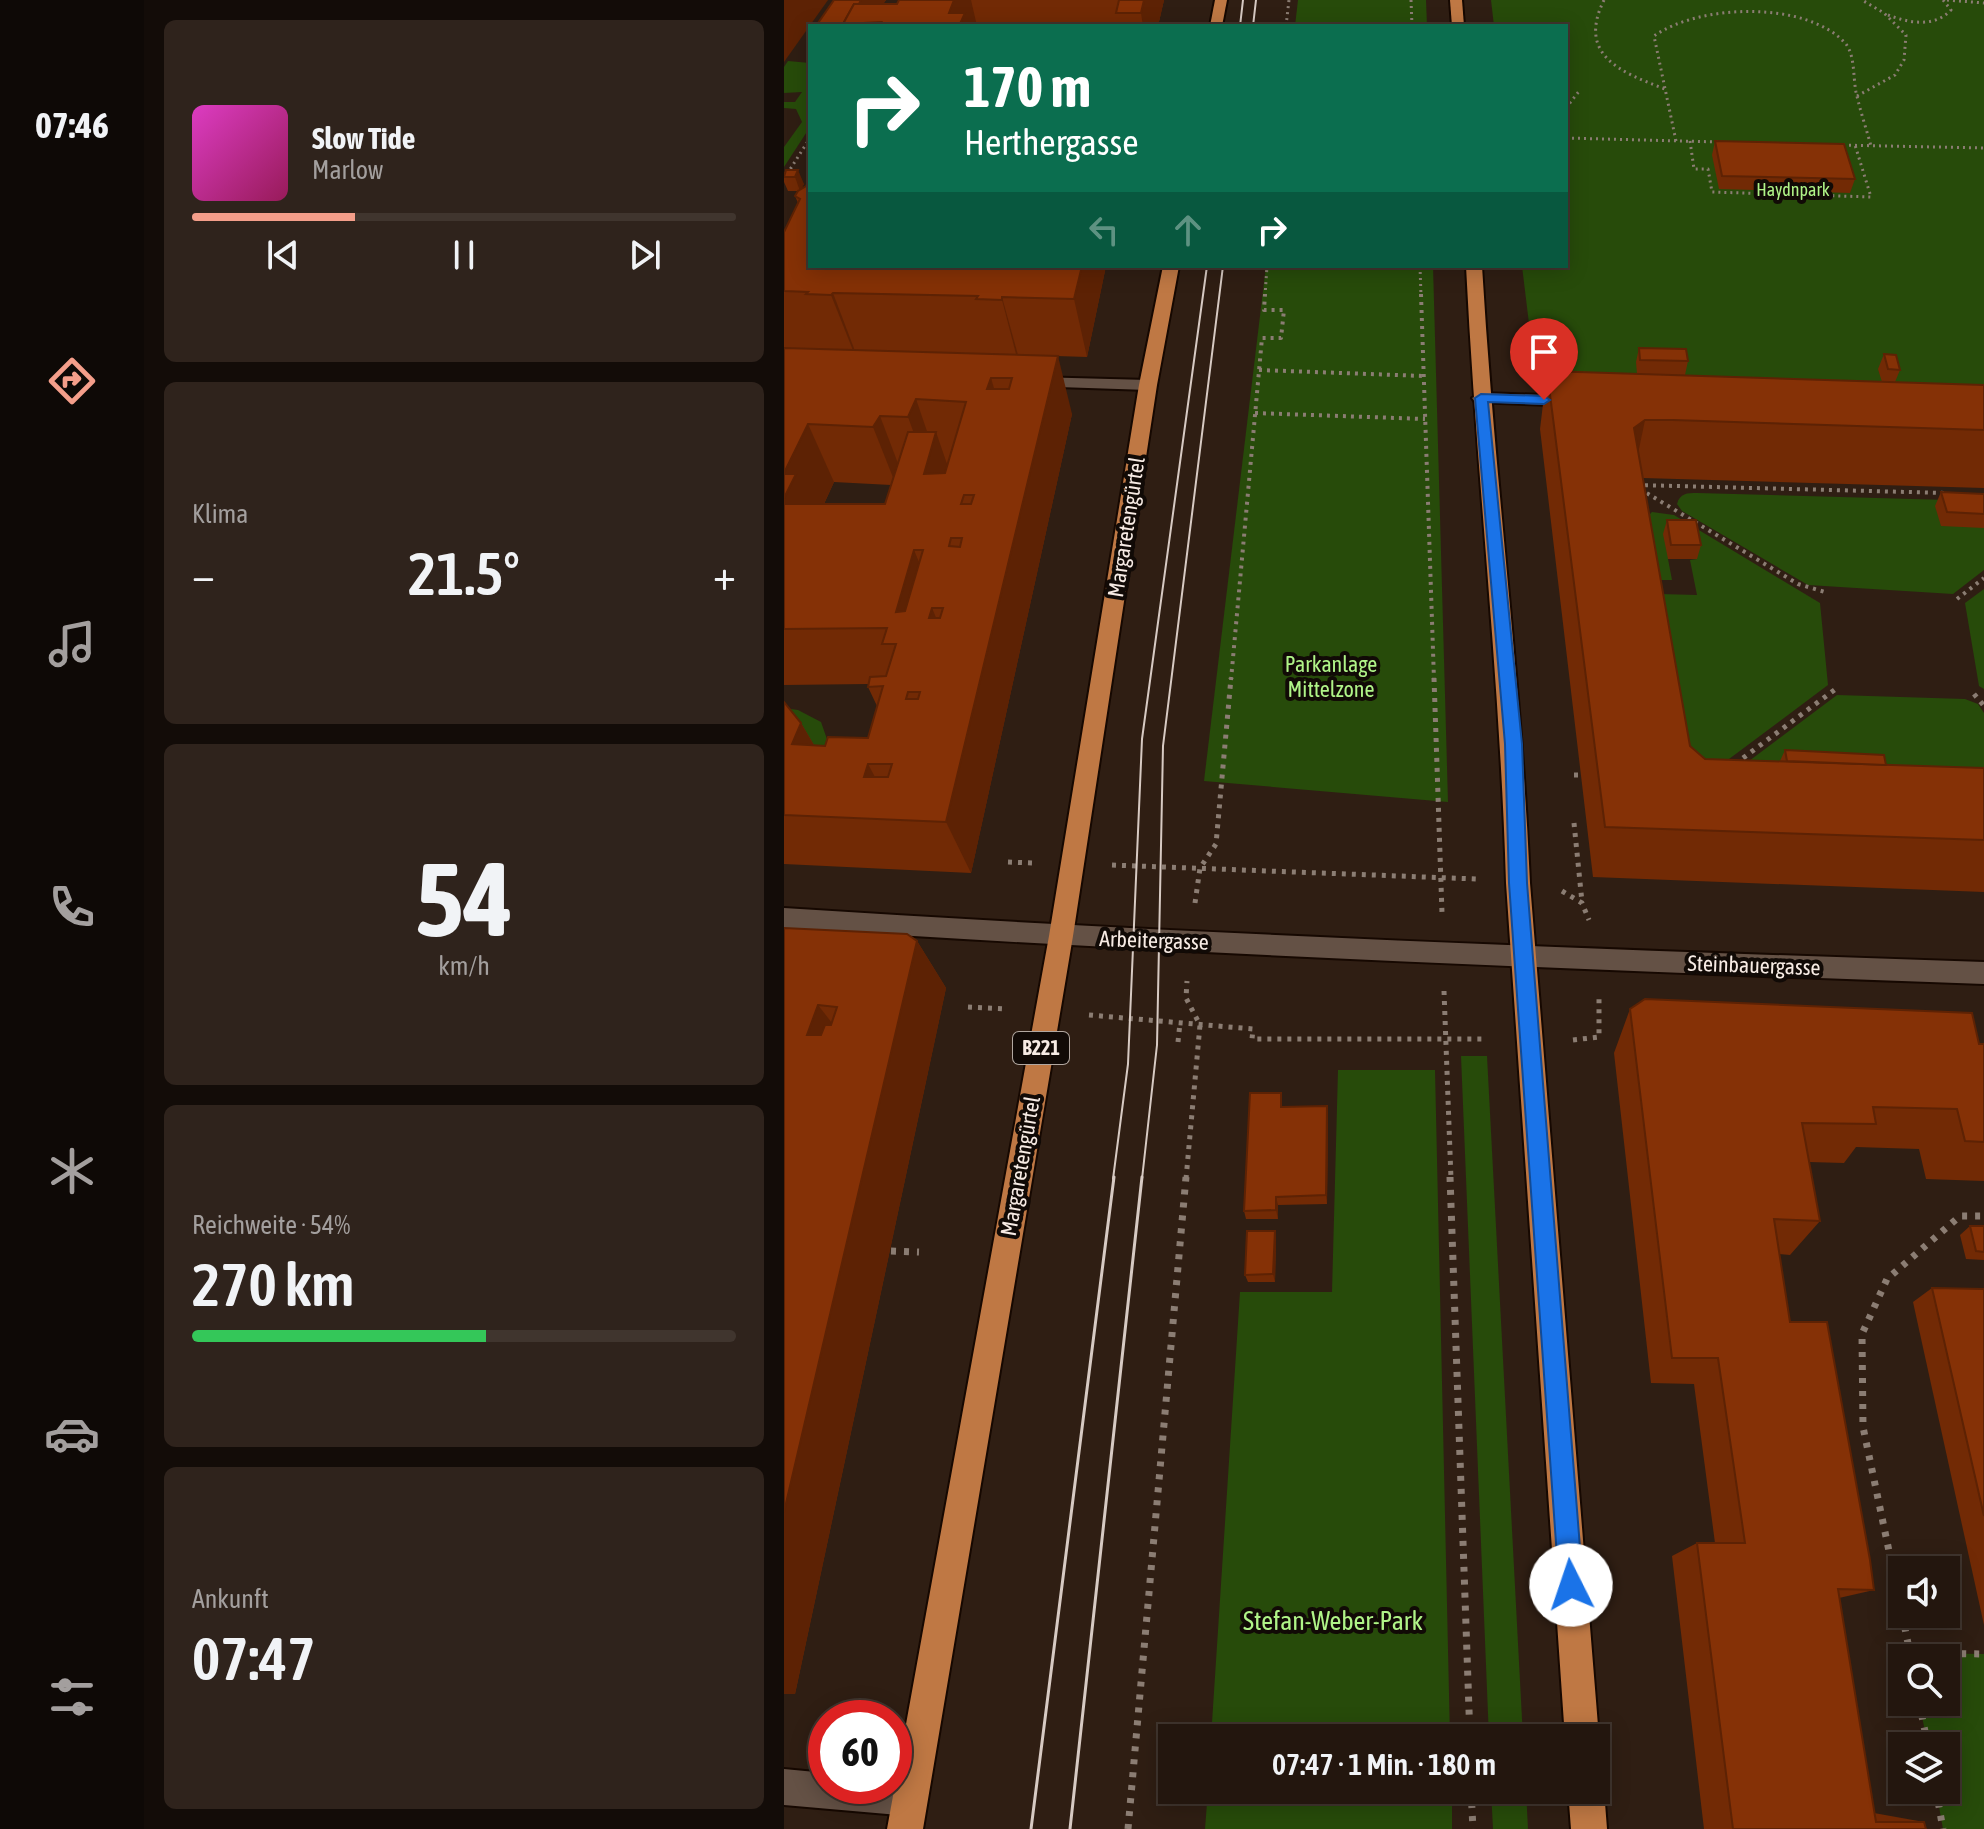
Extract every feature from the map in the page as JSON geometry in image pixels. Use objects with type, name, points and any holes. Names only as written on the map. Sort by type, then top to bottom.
[{"type":"main road","points":[[1216,24],[1221,0]]},
{"type":"main road","points":[[1456,0],[1458,24]]},
{"type":"main road","name":"Margaretengürtel","points":[[908,1813],[1061,936],[1148,385],[1171,268]]},
{"type":"main road","points":[[1474,268],[1481,398],[1513,744],[1523,957],[1581,1724]]},
{"type":"main road","points":[[1587,1804],[1589,1829]]},
{"type":"street","points":[[1023,381],[1148,385]]},
{"type":"street","points":[[1481,398],[1591,401]]},
{"type":"street","name":"Arbeitergasse","points":[[784,918],[1061,936],[1523,957]]},
{"type":"street","name":"Steinbauergasse","points":[[1523,957],[1984,973]]},
{"type":"street","points":[[784,1787],[908,1813]]},
{"type":"path","points":[[1286,24],[1289,0]]},
{"type":"path","points":[[1411,0],[1412,24]]},
{"type":"path","points":[[1604,0],[1592,17],[1593,38],[1603,56],[1629,76],[1665,89]]},
{"type":"path","points":[[1862,0],[1905,21],[1931,22],[1949,15],[1951,10],[1945,0]]},
{"type":"path","points":[[1857,96],[1892,80],[1906,61],[1906,35],[1876,4],[1877,0]]},
{"type":"path","points":[[1945,0],[1984,3]]},
{"type":"path","points":[[1779,7],[1810,16],[1835,30],[1848,48],[1871,146]]},
{"type":"path","points":[[1663,22],[1654,36],[1676,141]]},
{"type":"path","points":[[1568,105],[1580,90]]},
{"type":"path","points":[[1568,138],[1720,142]]},
{"type":"path","points":[[784,179],[808,141]]},
{"type":"path","points":[[1690,141],[1694,169],[1708,169],[1712,192],[1871,197],[1855,145]]},
{"type":"path","points":[[1825,144],[1984,148]]},
{"type":"path","points":[[1128,1829],[1200,1025],[1186,998],[1190,941],[1200,868],[1216,844],[1262,338],[1281,338],[1284,310],[1264,310],[1267,268]]},
{"type":"path","points":[[1420,268],[1441,877]]},
{"type":"path","points":[[1259,370],[1424,376]]},
{"type":"path","points":[[1255,413],[1425,419]]},
{"type":"path","points":[[1633,485],[1952,493]]},
{"type":"path","points":[[1633,485],[1635,500]]},
{"type":"path","points":[[1633,485],[1798,584],[1825,592]]},
{"type":"path","points":[[1957,599],[1984,578]]},
{"type":"path","points":[[1728,769],[1837,688]]},
{"type":"path","points":[[1984,697],[1974,694],[1984,706]]},
{"type":"path","points":[[1574,823],[1582,903]]},
{"type":"path","points":[[1178,1042],[1180,1023]]},
{"type":"path","points":[[1446,1039],[1470,1724]]},
{"type":"path","points":[[1890,1556],[1863,1427],[1862,1334],[1887,1279],[1960,1216],[1984,1216]]},
{"type":"path","points":[[891,1251],[919,1252]]},
{"type":"path","points":[[1960,1655],[1984,1654]]},
{"type":"path","points":[[1472,1804],[1473,1829]]},
{"type":"path","points":[[1939,1804],[1943,1829]]},
{"type":"green space","points":[[1298,0],[1426,0],[1427,24],[1295,24]]},
{"type":"green space","name":"Haydnpark","points":[[1491,0],[1984,0],[1984,387],[1535,373],[1522,268],[1568,268],[1568,24],[1494,24]]},
{"type":"green space","points":[[788,61],[808,63],[808,130],[784,167],[784,147],[802,122],[796,109],[784,108],[784,102],[795,102],[802,92],[784,93],[784,67]]},
{"type":"green space","name":"Parkanlage Mittelzone","points":[[1266,268],[1433,268],[1448,802],[1204,781]]},
{"type":"green space","points":[[1697,493],[1984,501],[1984,570],[1953,594],[1808,585],[1682,511],[1677,504],[1680,498]]},
{"type":"green space","points":[[1652,512],[1674,515],[1820,603],[1828,685],[1725,762],[1690,760],[1659,594],[1697,595],[1690,560],[1697,559],[1668,559],[1672,580],[1656,580],[1646,518]]},
{"type":"green space","points":[[1984,589],[1984,689],[1979,686],[1965,603]]},
{"type":"green space","points":[[1837,695],[1965,699],[1978,704],[1984,713],[1984,801],[1729,776]]},
{"type":"green space","points":[[784,708],[798,710],[821,722],[828,742],[820,761]]},
{"type":"green space","points":[[1461,1056],[1487,1056],[1522,1724],[1488,1724]]},
{"type":"green space","name":"Stefan-Weber-Park","points":[[1338,1070],[1435,1070],[1450,1724],[1212,1724],[1240,1292],[1332,1292]]},
{"type":"green space","points":[[1960,1654],[1984,1654],[1984,1829],[1943,1829],[1939,1804],[1960,1804],[1960,1732],[1925,1732],[1922,1716],[1960,1716]]},
{"type":"green space","points":[[1207,1804],[1452,1804],[1452,1829],[1205,1829]]},
{"type":"green space","points":[[1492,1804],[1527,1804],[1528,1829],[1493,1829]]},
{"type":"building","points":[[834,0],[861,0],[859,4],[854,4],[843,24],[817,24]]},
{"type":"building","points":[[899,0],[954,0],[949,13],[965,13],[960,24],[843,24],[854,4],[897,4]]},
{"type":"building","points":[[1119,0],[1144,0],[1141,13],[1116,13]]},
{"type":"building","points":[[1715,141],[1844,144],[1855,179],[1722,176]]},
{"type":"building","points":[[786,170],[798,170],[795,177],[784,177]]},
{"type":"building","points":[[808,182],[808,268],[1082,268],[1074,299],[1002,297],[1002,300],[976,299],[978,296],[831,295],[784,291],[784,232],[800,199],[795,196]]},
{"type":"building","points":[[784,348],[1058,356],[946,822],[784,815],[784,702],[801,723],[792,744],[825,746],[828,737],[868,738],[883,686],[868,687],[870,677],[886,676],[896,644],[882,644],[887,628],[784,629],[784,504],[885,504],[908,432],[936,432],[924,474],[945,473],[966,402],[916,399],[908,417],[880,416],[873,427],[808,424],[784,473]],"holes":[[[991,378],[1012,378],[1009,389],[987,389]],[[964,495],[974,495],[971,504],[961,504]],[[951,538],[962,538],[960,547],[949,546]],[[914,550],[923,550],[905,611],[896,612]],[[932,608],[943,608],[940,618],[929,618]],[[908,692],[920,692],[918,699],[906,699]],[[868,764],[892,764],[888,777],[864,777]]]},
{"type":"building","points":[[1639,348],[1686,349],[1688,361],[1640,360]]},
{"type":"building","points":[[1884,354],[1896,355],[1900,370],[1888,369]]},
{"type":"building","points":[[1547,371],[1984,385],[1984,430],[1673,420],[1645,420],[1634,428],[1690,746],[1705,759],[1984,768],[1984,840],[1605,827]]},
{"type":"building","points":[[784,474],[796,474],[784,498]]},
{"type":"building","points":[[1941,492],[1984,494],[1984,514],[1947,512]]},
{"type":"building","points":[[1667,520],[1696,520],[1701,545],[1671,545]]},
{"type":"building","points":[[1785,750],[1884,755],[1886,765],[1787,761]]},
{"type":"building","points":[[784,928],[907,934],[917,941],[784,1512]],"holes":[[[818,1005],[837,1007],[831,1025],[825,1025],[821,1035],[807,1035]]]},
{"type":"building","points":[[1645,999],[1972,1013],[1979,1044],[1984,1044],[1984,1142],[1965,1141],[1957,1109],[1873,1107],[1876,1124],[1802,1123],[1820,1221],[1774,1219],[1790,1322],[1827,1322],[1870,1560],[1874,1590],[1838,1589],[1876,1822],[1924,1822],[1926,1829],[1733,1829],[1697,1543],[1745,1543],[1718,1358],[1672,1358],[1630,1009]]},
{"type":"building","points":[[1250,1093],[1281,1093],[1281,1107],[1327,1106],[1326,1195],[1276,1197],[1276,1210],[1244,1211]]},
{"type":"building","points":[[1970,1226],[1984,1226],[1984,1252],[1976,1251]]},
{"type":"building","points":[[1247,1231],[1275,1231],[1273,1274],[1245,1275]]},
{"type":"building","points":[[1932,1288],[1984,1289],[1984,1516]]},
{"type":"tram line","points":[[1240,24],[1243,0]]},
{"type":"tram line","points":[[1253,24],[1256,0]]},
{"type":"tram line","points":[[1113,1179],[1128,1064],[1142,739],[1207,268]]},
{"type":"tram line","points":[[1142,1179],[1157,1045],[1163,746],[1223,268]]},
{"type":"tram line","points":[[1031,1829],[1114,1177]]},
{"type":"tram line","points":[[1070,1829],[1142,1177]]},
{"type":"route","points":[[1544,400],[1481,398],[1513,744],[1518,883],[1571,1585]]}]
